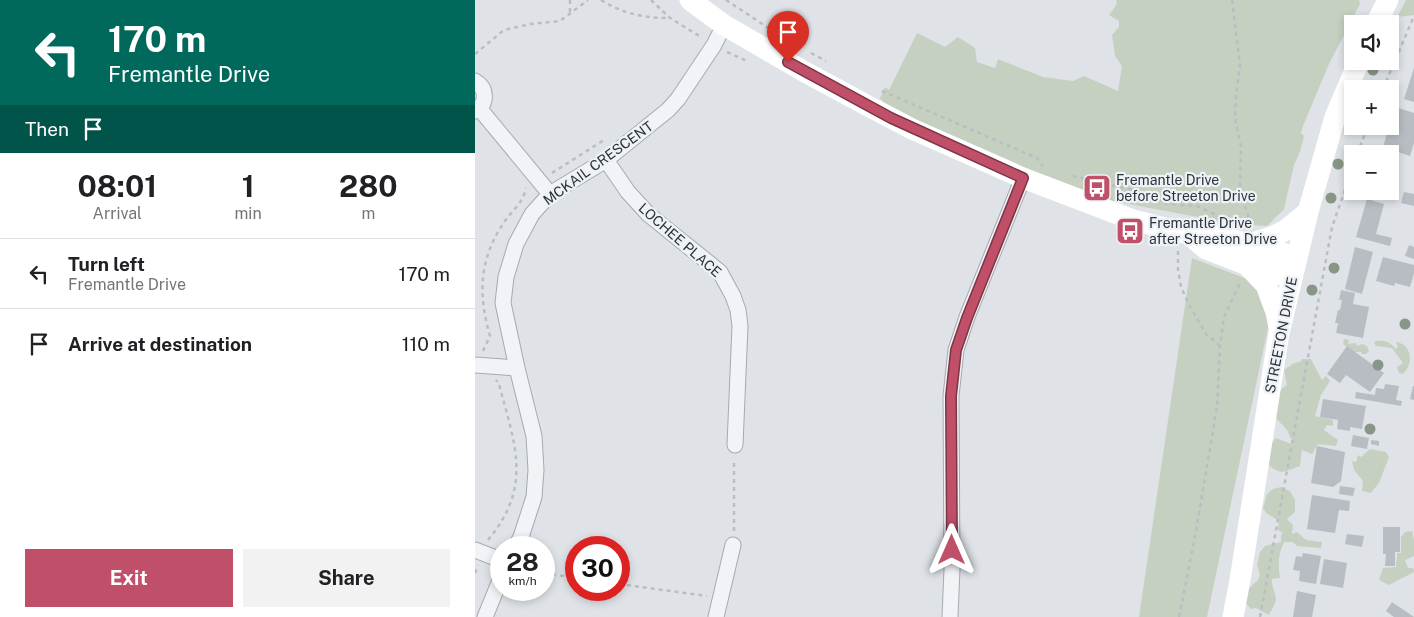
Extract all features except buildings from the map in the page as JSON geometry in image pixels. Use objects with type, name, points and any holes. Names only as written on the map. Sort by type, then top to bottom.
[{"type":"main road","points":[[690,0],[724,25],[805,72],[891,118],[1023,178],[1133,220],[1188,234],[1206,250],[1297,257]]},
{"type":"main road","points":[[1380,15],[1387,0]]},
{"type":"main road","name":"STREETON DRIVE","points":[[1233,617],[1279,332],[1308,212],[1335,116],[1355,70]]},
{"type":"main road","points":[[1248,254],[1286,230],[1308,212]]},
{"type":"main road","points":[[1248,254],[1292,278]]},
{"type":"main road","points":[[1248,254],[1266,285],[1276,312],[1279,332]]},
{"type":"street","name":"MCKAIL CRESCENT","points":[[521,536],[534,497],[535,470],[534,436],[503,303],[507,277],[516,244],[532,214],[549,194],[606,160],[654,122],[673,104],[714,45],[724,25]]},
{"type":"street","points":[[475,81],[482,86],[485,92],[483,104],[477,110],[549,194]]},
{"type":"street","name":"LOCHEE PLACE","points":[[606,160],[628,192],[648,214],[720,272],[733,296],[738,310],[740,326],[735,445]]},
{"type":"street","points":[[950,617],[952,569],[951,396],[956,350],[1023,178]]},
{"type":"street","points":[[481,365],[517,368]]},
{"type":"street","points":[[716,617],[733,545]]},
{"type":"street","points":[[485,617],[492,601]]},
{"type":"path","points":[[570,0],[570,14]]},
{"type":"path","points":[[475,54],[504,30],[530,24],[560,21],[588,0]]},
{"type":"path","points":[[601,0],[614,8],[632,14],[651,18],[669,18]]},
{"type":"path","points":[[726,0],[773,31]]},
{"type":"path","points":[[1179,617],[1217,407],[1220,346],[1224,317],[1242,280],[1253,230],[1240,190],[1241,147],[1235,118],[1240,65],[1232,0]]},
{"type":"path","points":[[1387,80],[1414,16]]},
{"type":"path","points":[[805,49],[829,63]]},
{"type":"path","points":[[878,90],[1037,158],[1046,171]]},
{"type":"path","points":[[475,574],[479,552],[497,528],[513,496],[517,461],[515,443],[499,384],[481,365],[483,350],[490,336],[484,316],[482,295],[483,274],[488,253],[508,215],[522,199],[528,181],[535,176],[552,173],[606,139]]},
{"type":"path","points":[[1066,175],[1145,193],[1167,204],[1197,206],[1221,216],[1227,223]]},
{"type":"path","points":[[1260,617],[1332,226],[1344,193]]},
{"type":"path","points":[[733,545],[735,445]]},
{"type":"path","points":[[630,586],[721,598]]},
{"type":"green space","points":[[1116,0],[1359,0],[1360,4],[1354,15],[1344,15],[1344,35],[1329,64],[1303,126],[1301,133],[1304,136],[1294,165],[1284,209],[1267,226],[1252,225],[1249,230],[1235,228],[1224,222],[1086,196],[879,110],[883,102],[880,98],[885,87],[889,90],[917,33],[945,47],[958,37],[975,48],[977,62],[995,68],[998,59],[1043,77],[1073,81],[1084,76],[1118,91],[1122,66],[1115,56],[1112,35],[1119,27],[1119,21],[1109,15],[1117,4]]},
{"type":"green space","points":[[1406,0],[1414,0],[1414,15],[1399,17],[1398,15]]},
{"type":"green space","points":[[1192,258],[1276,290],[1207,617],[1139,617]]},
{"type":"green space","points":[[1344,339],[1349,340],[1348,344],[1356,343],[1357,346],[1362,344],[1367,346],[1369,351],[1366,354],[1354,352],[1343,344]]},
{"type":"green space","points":[[1376,341],[1387,342],[1396,349],[1398,347],[1396,342],[1405,346],[1410,355],[1410,360],[1407,370],[1403,374],[1399,373],[1397,367],[1403,363],[1392,348],[1376,346],[1374,343]]},
{"type":"green space","points":[[1302,359],[1311,359],[1322,380],[1326,376],[1330,381],[1321,395],[1315,416],[1333,420],[1333,426],[1327,425],[1324,430],[1338,440],[1336,446],[1318,444],[1312,454],[1302,450],[1300,466],[1282,472],[1266,463],[1267,449],[1276,438],[1294,445],[1287,430],[1274,416],[1279,391],[1287,385],[1284,370],[1294,363],[1300,362]]},
{"type":"green space","points":[[1370,449],[1386,452],[1389,457],[1379,483],[1371,493],[1362,491],[1363,481],[1354,470],[1352,461],[1356,462],[1358,455],[1361,457]]},
{"type":"green space","points":[[1281,487],[1290,491],[1295,500],[1295,512],[1287,519],[1293,525],[1292,534],[1297,532],[1306,540],[1322,542],[1321,548],[1297,546],[1293,542],[1284,542],[1279,560],[1280,578],[1272,579],[1276,600],[1269,615],[1256,608],[1251,609],[1244,601],[1246,591],[1258,580],[1260,574],[1257,565],[1260,552],[1265,546],[1281,542],[1281,535],[1283,533],[1278,530],[1279,521],[1266,513],[1263,508],[1267,494],[1273,489]]},
{"type":"green space","points":[[1412,531],[1414,556],[1405,560],[1408,568],[1413,568],[1414,572],[1389,585],[1379,580],[1383,568],[1396,567],[1397,553],[1401,553],[1401,537],[1405,532]]},
{"type":"place","name":"Fremantle Drive before Streeton Drive","points":[[1097,188]]},
{"type":"place","name":"Fremantle Drive after Streeton Drive","points":[[1130,231]]},
{"type":"route","points":[[788,62],[912,129],[1023,178],[956,350],[951,396],[952,550]]}]
